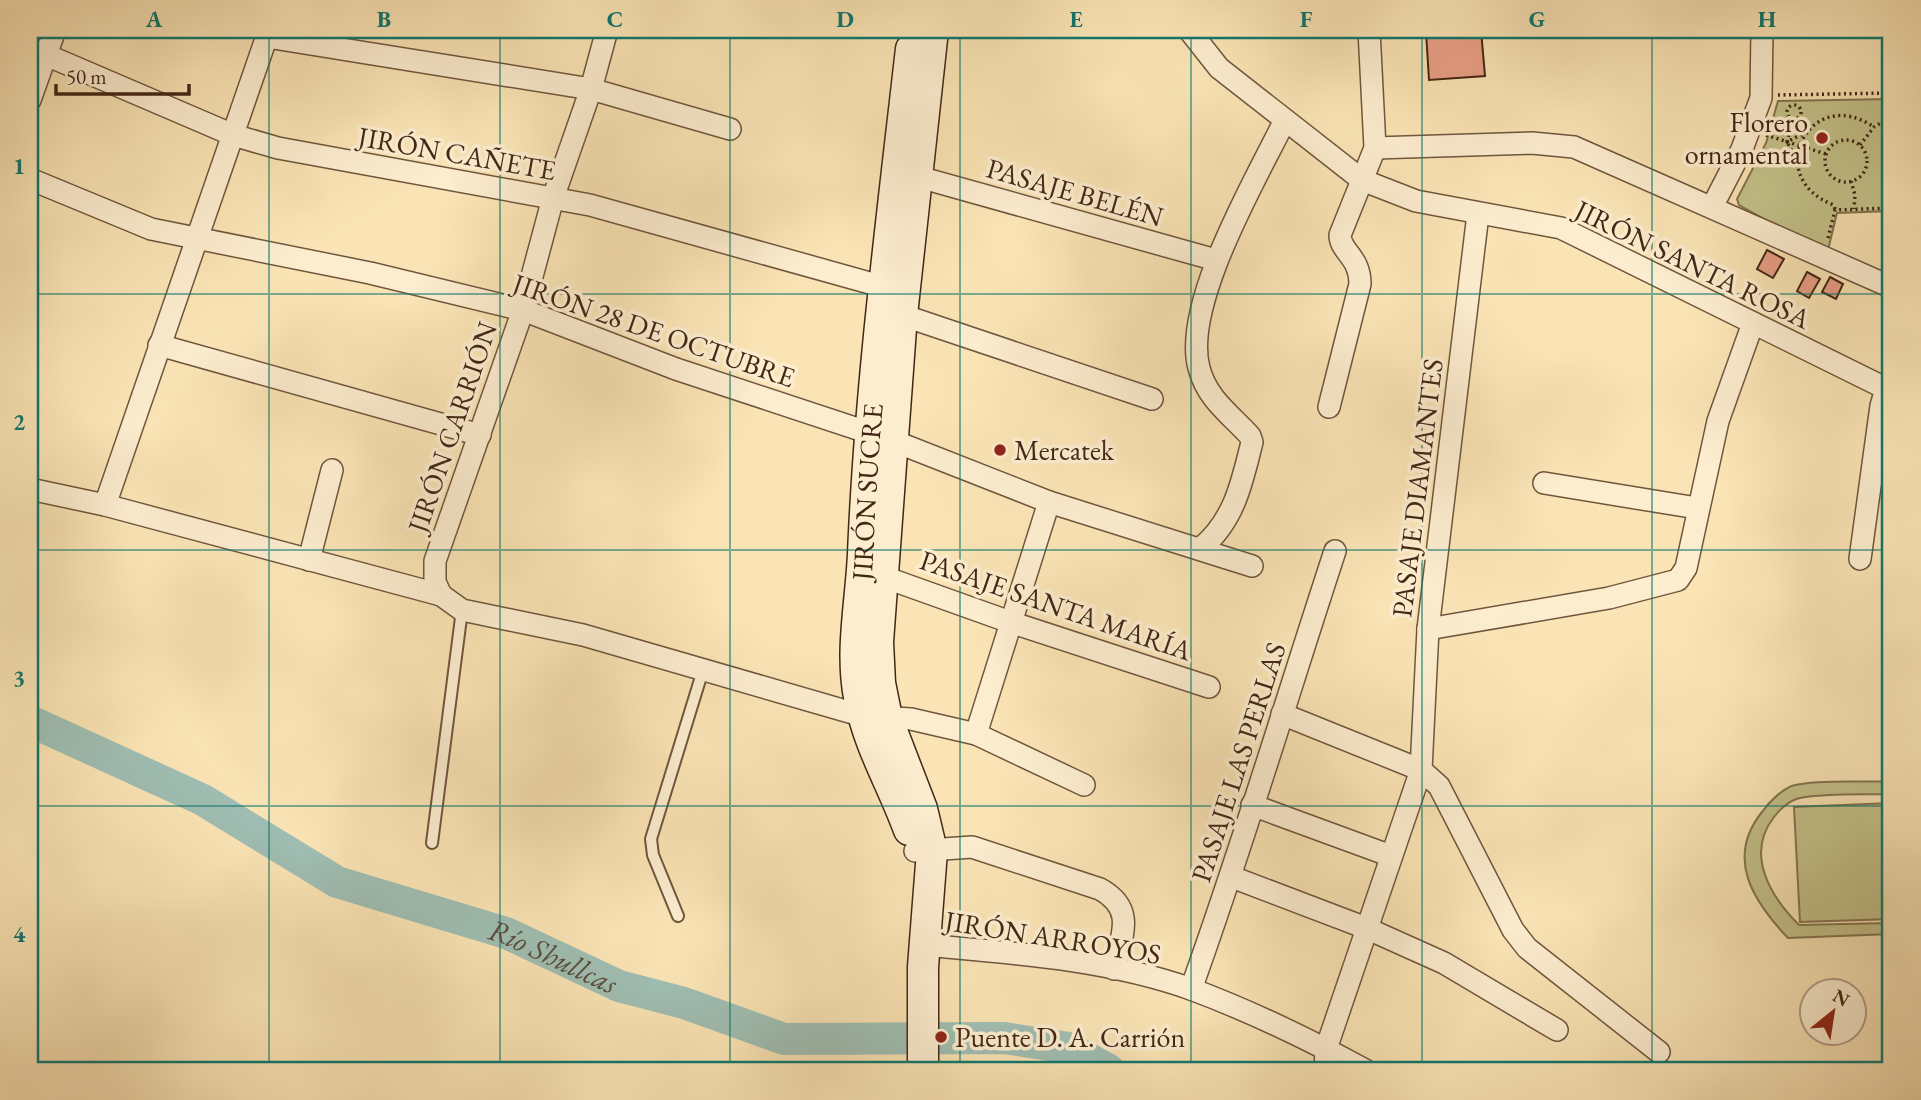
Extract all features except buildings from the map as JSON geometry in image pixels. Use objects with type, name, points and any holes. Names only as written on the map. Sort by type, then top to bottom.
[{"type":"street","points":[[30,100],[38,52],[55,30]]},
{"type":"street","name":"JIRÓN CARRIÓN","points":[[441,596],[435,582],[435,561],[523,310],[553,198],[591,89],[607,30]]},
{"type":"street","name":"JIRÓN SUCRE","points":[[875,717],[880,683],[878,642],[884,577],[880,436],[884,287],[913,30]]},
{"type":"street","name":"JIRÓN SUCRE","points":[[923,1070],[922,809],[875,717],[858,694],[857,646],[880,436],[902,315],[933,30]]},
{"type":"street","name":"JIRÓN SANTA ROSA","points":[[1189,30],[1219,68],[1284,122],[1362,180],[1416,201],[1561,228],[1889,390]]},
{"type":"street","points":[[1329,407],[1360,284],[1359,265],[1340,240],[1340,235],[1375,148],[1369,30]]},
{"type":"street","points":[[1712,207],[1770,99],[1762,30]]},
{"type":"street","points":[[105,505],[195,237],[268,33],[591,89],[730,129]]},
{"type":"street","name":"JIRÓN CAÑETE","points":[[38,52],[233,135],[278,148],[376,168],[553,198],[884,287]]},
{"type":"street","points":[[1201,548],[1216,536],[1231,516],[1252,442],[1250,436],[1216,404],[1199,368],[1198,332],[1216,260],[1284,122]]},
{"type":"street","points":[[1375,148],[1532,143],[1574,147],[1891,287]]},
{"type":"street","name":"PASAJE BELÉN","points":[[919,177],[1216,260]]},
{"type":"street","name":"JIRÓN 28 DE OCTUBRE","points":[[30,179],[131,222],[370,273],[523,310],[676,369],[880,436],[1049,502],[1252,566]]},
{"type":"street","name":"PASAJE DIAMANTES","points":[[1326,1060],[1366,928],[1421,770],[1428,629],[1478,214]]},
{"type":"street","points":[[902,315],[1152,400]]},
{"type":"street","points":[[1428,629],[1534,613],[1671,583],[1686,568],[1718,421],[1753,323]]},
{"type":"street","points":[[159,345],[480,435]]},
{"type":"street","points":[[1860,559],[1889,390]]},
{"type":"street","points":[[309,560],[332,470]]},
{"type":"street","points":[[1544,483],[1697,508]]},
{"type":"street","points":[[30,489],[105,505],[441,596],[462,610],[583,635],[875,717],[911,719],[976,734],[1084,785]]},
{"type":"street","points":[[976,734],[1049,502]]},
{"type":"street","name":"PASAJE LAS PERLAS","points":[[1191,989],[1232,877],[1252,805],[1335,551]]},
{"type":"street","name":"PASAJE SANTA MARÍA","points":[[884,577],[1010,622],[1209,687]]},
{"type":"street","points":[[1282,714],[1421,770],[1444,794],[1513,930],[1527,948],[1659,1052]]},
{"type":"street","points":[[1252,805],[1391,856]]},
{"type":"street","points":[[924,851],[972,847],[1100,889],[1113,897],[1124,917],[1114,969]]},
{"type":"street","points":[[1232,877],[1366,928],[1444,962],[1557,1030]]},
{"type":"street","name":"JIRÓN ARROYOS","points":[[923,956],[1114,969],[1191,989],[1326,1060],[1365,1070]]},
{"type":"lane","points":[[432,844],[462,610]]},
{"type":"lane","points":[[678,916],[653,855],[651,839],[703,670]]},
{"type":"path","points":[[1770,99],[1889,93],[1889,120],[1874,127],[1860,145]]},
{"type":"path","points":[[1787,142],[1832,116],[1855,117],[1874,127]]},
{"type":"path","points":[[1793,119],[1787,142],[1797,161],[1800,176],[1808,190],[1819,200],[1834,205],[1836,210],[1827,243]]},
{"type":"path","points":[[1764,142],[1769,127]]},
{"type":"path","points":[[1797,161],[1799,146],[1806,132]]},
{"type":"path","points":[[1766,135],[1826,154]]},
{"type":"path","points":[[1842,140],[1860,145],[1866,152],[1867,165],[1860,177],[1841,181],[1829,173],[1825,167],[1826,154],[1830,147],[1842,140]]},
{"type":"path","points":[[1851,181],[1855,195],[1854,209]]},
{"type":"path","points":[[1836,210],[1891,208]]},
{"type":"shaded area","points":[[1891,99],[1891,211],[1837,213],[1827,254],[1739,205],[1737,199],[1766,143],[1778,101]]},
{"type":"shaded area","points":[[1891,781],[1891,794],[1822,795],[1800,798],[1789,803],[1776,814],[1766,831],[1762,860],[1771,888],[1788,914],[1799,925],[1891,923],[1891,934],[1788,938],[1764,909],[1748,878],[1746,846],[1751,829],[1762,812],[1777,796],[1795,785]]},
{"type":"shaded area","points":[[1891,803],[1891,919],[1800,922],[1794,807]]},
{"type":"waterway","name":"Río Shullcas","points":[[30,721],[203,800],[337,882],[506,933],[619,986],[684,1003],[784,1039],[1004,1038],[1069,1048],[1109,1070]]},
{"type":"place","name":"Florero ornamental","points":[[1822,138]]},
{"type":"place","name":"Mercatek","points":[[1000,450]]},
{"type":"place","name":"Puente D. A. Carrión","points":[[941,1037]]}]
